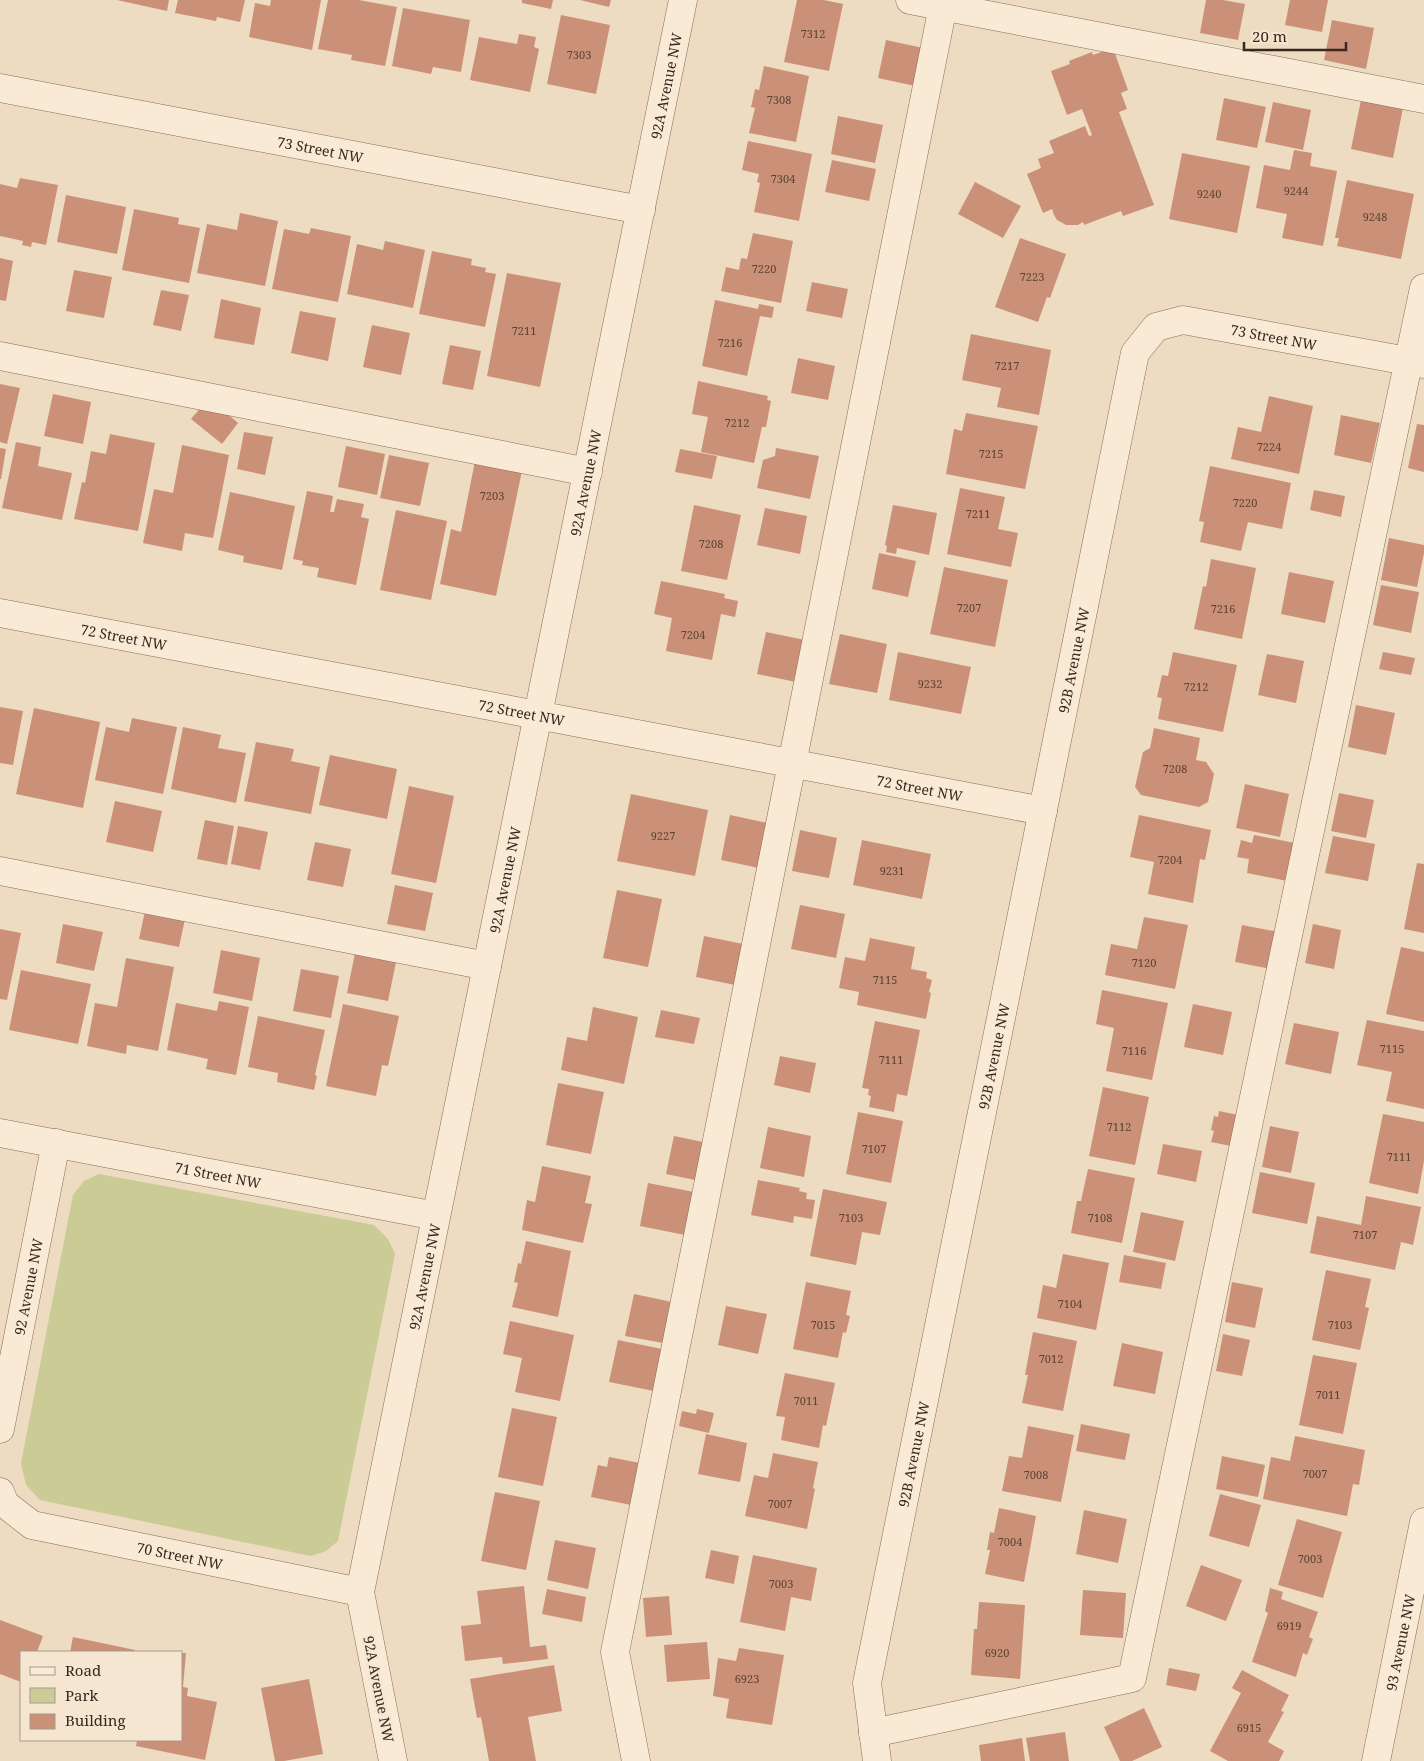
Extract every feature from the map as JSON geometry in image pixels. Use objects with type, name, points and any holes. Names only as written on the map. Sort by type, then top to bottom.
[{"type":"street","name":"92A Avenue NW","points":[[393,1761],[360,1592],[684,0]]},
{"type":"street","points":[[910,0],[1424,98]]},
{"type":"street","points":[[636,1761],[615,1652],[942,6]]},
{"type":"street","name":"73 Street NW","points":[[0,88],[641,210]]},
{"type":"street","points":[[873,1733],[1132,1678],[1416,362],[1424,288]]},
{"type":"street","name":"73 Street NW","points":[[1135,353],[1156,328],[1183,320],[1416,362]]},
{"type":"street","name":"92B Avenue NW","points":[[877,1761],[867,1684],[1135,353]]},
{"type":"street","points":[[0,356],[588,472]]},
{"type":"street","name":"72 Street NW","points":[[0,613],[1043,811]]},
{"type":"street","points":[[0,871],[487,966]]},
{"type":"street","name":"71 Street NW","points":[[0,1133],[436,1216]]},
{"type":"street","name":"92 Avenue NW","points":[[0,1429],[56,1143]]},
{"type":"street","name":"70 Street NW","points":[[3,1498],[32,1525],[360,1592]]},
{"type":"street","name":"93 Avenue NW","points":[[1376,1761],[1424,1522]]},
{"type":"green space","points":[[99,1174],[374,1225],[388,1239],[395,1254],[338,1541],[326,1551],[311,1556],[40,1500],[26,1485],[21,1463],[73,1195],[84,1181]]},
{"type":"building","points":[[117,0],[169,0],[167,11]]},
{"type":"building","points":[[178,0],[245,0],[240,22],[217,17],[216,21],[175,13]]},
{"type":"building","points":[[271,0],[321,0],[312,50],[249,37],[255,3],[270,6]]},
{"type":"building","points":[[328,0],[359,0],[397,7],[385,66],[351,60],[352,55],[318,49]]},
{"type":"building","points":[[522,0],[553,0],[551,9],[522,3]]},
{"type":"building","points":[[580,0],[611,0],[609,7]]},
{"type":"building","points":[[797,0],[824,0],[843,4],[829,71],[784,62]]},
{"type":"building","points":[[1206,0],[1223,0],[1245,4],[1238,40],[1200,33]]},
{"type":"building","points":[[1290,0],[1328,0],[1322,32],[1285,25]]},
{"type":"building","points":[[403,8],[470,20],[461,72],[433,67],[431,74],[392,66]]},
{"type":"building","points":[[561,15],[610,25],[596,94],[547,84]]},
{"type":"building","points":[[1332,20],[1374,28],[1366,69],[1324,60]]},
{"type":"building","points":[[519,34],[536,37],[534,47],[539,49],[530,92],[470,80],[479,37],[517,44]]},
{"type":"building","points":[[886,40],[923,48],[915,86],[878,78]]},
{"type":"building","points":[[1113,48],[1128,90],[1121,93],[1127,109],[1119,112],[1154,205],[1123,216],[1121,211],[1084,225],[1083,222],[1078,225],[1066,225],[1057,220],[1052,209],[1043,213],[1027,174],[1041,168],[1038,159],[1054,153],[1049,141],[1085,126],[1089,136],[1092,135],[1082,109],[1067,115],[1051,71],[1070,64],[1069,61],[1092,52],[1093,55]]},
{"type":"building","points":[[764,66],[809,76],[796,142],[749,133],[755,108],[751,107],[755,89],[759,90]]},
{"type":"building","points":[[1224,98],[1266,107],[1257,148],[1216,140]]},
{"type":"building","points":[[1361,100],[1403,108],[1393,158],[1351,149]]},
{"type":"building","points":[[1273,102],[1311,110],[1303,150],[1265,142]]},
{"type":"building","points":[[838,116],[883,125],[875,163],[831,154]]},
{"type":"building","points":[[748,141],[812,154],[799,221],[754,212],[760,183],[757,182],[759,174],[742,170]]},
{"type":"building","points":[[1294,150],[1312,153],[1310,166],[1337,171],[1323,246],[1282,238],[1287,214],[1256,208],[1264,165],[1290,170]]},
{"type":"building","points":[[1182,153],[1250,166],[1237,233],[1169,219]]},
{"type":"building","points":[[832,160],[876,169],[869,201],[825,192]]},
{"type":"building","points":[[20,178],[58,185],[46,245],[32,242],[31,247],[22,245],[23,241],[0,236],[0,184],[17,188]]},
{"type":"building","points":[[1347,180],[1414,194],[1401,259],[1337,246],[1339,238],[1335,238]]},
{"type":"building","points":[[975,182],[1021,206],[1003,238],[958,214]]},
{"type":"building","points":[[66,195],[126,207],[117,254],[57,242]]},
{"type":"building","points":[[134,209],[179,218],[178,224],[200,228],[189,283],[122,270]]},
{"type":"building","points":[[240,213],[278,221],[265,286],[197,273],[207,224],[237,230]]},
{"type":"building","points":[[311,228],[351,236],[338,302],[272,289],[284,229],[309,234]]},
{"type":"building","points":[[753,233],[793,241],[781,303],[721,291],[726,267],[739,270],[741,258],[747,259]]},
{"type":"building","points":[[1020,238],[1066,254],[1050,298],[1047,297],[1038,322],[995,307]]},
{"type":"building","points":[[385,241],[425,250],[413,308],[347,294],[357,244],[383,250]]},
{"type":"building","points":[[432,251],[472,259],[471,265],[486,268],[485,272],[496,274],[485,327],[419,314]]},
{"type":"building","points":[[0,258],[13,261],[6,301],[0,300]]},
{"type":"building","points":[[74,270],[112,277],[104,318],[66,311]]},
{"type":"building","points":[[507,273],[561,283],[540,387],[487,376]]},
{"type":"building","points":[[812,282],[848,289],[842,318],[806,311]]},
{"type":"building","points":[[161,290],[189,295],[181,331],[153,325]]},
{"type":"building","points":[[221,299],[261,308],[254,345],[214,338]]},
{"type":"building","points":[[715,300],[758,309],[759,304],[774,307],[772,318],[760,316],[747,376],[702,366]]},
{"type":"building","points":[[300,311],[336,318],[328,361],[291,353]]},
{"type":"building","points":[[372,325],[410,333],[401,375],[363,367]]},
{"type":"building","points":[[971,334],[1051,350],[1039,415],[997,407],[1001,388],[962,380]]},
{"type":"building","points":[[450,345],[481,351],[473,390],[442,384]]},
{"type":"building","points":[[798,358],[835,366],[828,400],[791,393]]},
{"type":"building","points":[[698,381],[768,396],[767,400],[771,401],[766,427],[762,427],[754,463],[701,452],[708,417],[692,414]]},
{"type":"building","points":[[0,384],[20,388],[7,444],[0,442]]},
{"type":"building","points":[[53,394],[91,402],[83,444],[44,436]]},
{"type":"building","points":[[1269,396],[1313,406],[1299,474],[1231,459],[1238,427],[1261,432]]},
{"type":"building","points":[[209,398],[238,423],[222,444],[191,419]]},
{"type":"building","points":[[966,413],[1038,426],[1025,489],[946,474],[954,429],[962,431]]},
{"type":"building","points":[[1341,415],[1380,423],[1371,463],[1334,455]]},
{"type":"building","points":[[1417,424],[1424,425],[1424,472],[1408,468]]},
{"type":"building","points":[[244,432],[273,437],[265,475],[237,469]]},
{"type":"building","points":[[110,434],[155,443],[138,531],[74,519],[82,482],[85,483],[91,451],[106,454]]},
{"type":"building","points":[[16,442],[41,447],[38,466],[72,473],[62,520],[2,508]]},
{"type":"building","points":[[182,445],[229,455],[213,538],[185,533],[182,551],[143,543],[154,489],[173,493]]},
{"type":"building","points":[[346,446],[385,454],[377,495],[338,487]]},
{"type":"building","points":[[0,448],[6,449],[1,479],[0,479]]},
{"type":"building","points":[[776,448],[819,456],[810,499],[757,488],[763,460],[775,456]]},
{"type":"building","points":[[680,449],[717,456],[712,479],[675,472]]},
{"type":"building","points":[[477,451],[524,461],[496,596],[440,584],[451,529],[461,532]]},
{"type":"building","points":[[389,455],[429,463],[420,506],[380,498]]},
{"type":"building","points":[[1210,466],[1291,483],[1282,529],[1248,522],[1241,551],[1200,542],[1204,522],[1199,521]]},
{"type":"building","points":[[960,488],[1005,497],[998,529],[1018,533],[1011,567],[947,554]]},
{"type":"building","points":[[1314,490],[1345,496],[1341,517],[1310,510]]},
{"type":"building","points":[[307,491],[333,496],[330,512],[334,512],[337,499],[364,504],[361,517],[369,519],[356,585],[317,577],[319,568],[302,565],[303,561],[293,559]]},
{"type":"building","points":[[230,492],[295,506],[282,570],[243,562],[244,556],[218,550]]},
{"type":"building","points":[[694,505],[741,515],[727,580],[681,571]]},
{"type":"building","points":[[893,505],[937,513],[929,555],[897,548],[896,554],[886,552],[887,546],[885,545]]},
{"type":"building","points":[[765,508],[807,516],[800,554],[757,545]]},
{"type":"building","points":[[396,510],[447,521],[431,600],[380,590]]},
{"type":"building","points":[[1389,538],[1424,545],[1417,587],[1381,580]]},
{"type":"building","points":[[879,553],[916,561],[908,597],[872,589]]},
{"type":"building","points":[[1211,559],[1256,568],[1242,639],[1194,629],[1203,586],[1206,587]]},
{"type":"building","points":[[944,567],[1008,580],[995,647],[930,634]]},
{"type":"building","points":[[1289,572],[1334,581],[1325,623],[1281,614]]},
{"type":"building","points":[[661,581],[725,594],[724,598],[738,601],[735,617],[721,614],[712,660],[666,651],[672,618],[654,614]]},
{"type":"building","points":[[1381,585],[1419,592],[1411,633],[1373,625]]},
{"type":"building","points":[[766,632],[805,640],[796,682],[757,674]]},
{"type":"building","points":[[840,634],[887,644],[877,693],[829,684]]},
{"type":"building","points":[[898,652],[971,667],[961,714],[889,700]]},
{"type":"building","points":[[1173,652],[1237,665],[1223,732],[1158,719],[1162,698],[1157,697],[1162,675],[1168,676]]},
{"type":"building","points":[[1383,652],[1415,658],[1411,675],[1379,669]]},
{"type":"building","points":[[1267,654],[1304,661],[1296,703],[1258,695]]},
{"type":"building","points":[[1356,705],[1395,713],[1386,755],[1348,747]]},
{"type":"building","points":[[0,707],[23,711],[13,765],[0,763]]},
{"type":"building","points":[[34,708],[100,722],[83,808],[16,794]]},
{"type":"building","points":[[132,718],[177,727],[163,794],[95,780],[106,727],[129,732]]},
{"type":"building","points":[[183,727],[221,735],[218,748],[246,753],[236,803],[171,789]]},
{"type":"building","points":[[1154,728],[1200,738],[1196,760],[1206,762],[1214,774],[1208,802],[1199,807],[1141,795],[1135,787],[1143,752],[1150,748]]},
{"type":"building","points":[[256,742],[294,749],[291,761],[320,767],[311,814],[244,801]]},
{"type":"building","points":[[330,755],[397,769],[387,819],[319,805]]},
{"type":"building","points":[[1245,784],[1289,794],[1280,837],[1236,828]]},
{"type":"building","points":[[409,786],[454,796],[436,883],[391,874]]},
{"type":"building","points":[[1339,793],[1374,800],[1366,838],[1331,831]]},
{"type":"building","points":[[631,794],[708,810],[695,876],[617,861]]},
{"type":"building","points":[[115,801],[162,811],[153,852],[106,842]]},
{"type":"building","points":[[730,815],[768,823],[759,868],[721,860]]},
{"type":"building","points":[[1139,815],[1211,830],[1205,860],[1200,859],[1193,903],[1148,894],[1154,862],[1130,857]]},
{"type":"building","points":[[205,820],[234,826],[227,865],[197,859]]},
{"type":"building","points":[[238,826],[268,832],[260,870],[231,864]]},
{"type":"building","points":[[800,830],[837,838],[829,878],[792,871]]},
{"type":"building","points":[[1254,835],[1295,843],[1287,881],[1247,873],[1249,859],[1237,857],[1241,840],[1252,843]]},
{"type":"building","points":[[1333,836],[1375,844],[1368,881],[1325,873]]},
{"type":"building","points":[[862,840],[931,854],[922,899],[853,885]]},
{"type":"building","points":[[315,842],[351,849],[343,887],[307,880]]},
{"type":"building","points":[[1417,863],[1424,864],[1424,933],[1404,929]]},
{"type":"building","points":[[395,885],[433,893],[425,931],[387,924]]},
{"type":"building","points":[[617,890],[662,899],[648,967],[603,958]]},
{"type":"building","points":[[800,905],[845,914],[836,958],[791,949]]},
{"type":"building","points":[[145,911],[185,919],[179,947],[139,939]]},
{"type":"building","points":[[1144,917],[1188,925],[1175,989],[1105,975],[1111,944],[1137,949]]},
{"type":"building","points":[[63,924],[103,932],[94,971],[56,963]]},
{"type":"building","points":[[1313,924],[1341,930],[1334,969],[1305,963]]},
{"type":"building","points":[[1242,925],[1279,932],[1271,969],[1235,962]]},
{"type":"building","points":[[0,929],[21,933],[7,1000],[0,999]]},
{"type":"building","points":[[704,936],[743,944],[735,985],[696,977]]},
{"type":"building","points":[[870,938],[915,947],[911,969],[927,972],[926,978],[932,980],[926,1019],[857,1005],[859,992],[839,988],[845,957],[865,961]]},
{"type":"building","points":[[1401,947],[1424,952],[1424,1022],[1386,1014]]},
{"type":"building","points":[[221,950],[260,958],[252,1001],[213,993]]},
{"type":"building","points":[[355,953],[396,962],[388,1001],[347,993]]},
{"type":"building","points":[[126,958],[174,967],[158,1051],[127,1045],[126,1054],[87,1046],[95,1003],[117,1007]]},
{"type":"building","points":[[301,969],[339,976],[331,1018],[293,1011]]},
{"type":"building","points":[[21,970],[91,984],[78,1044],[9,1030]]},
{"type":"building","points":[[1102,990],[1168,1003],[1152,1080],[1106,1071],[1114,1028],[1096,1024]]},
{"type":"building","points":[[219,1001],[249,1007],[236,1075],[206,1069],[208,1059],[167,1050],[176,1003],[217,1011]]},
{"type":"building","points":[[343,1004],[399,1016],[388,1066],[382,1065],[376,1096],[326,1086]]},
{"type":"building","points":[[1193,1004],[1232,1012],[1223,1055],[1184,1047]]},
{"type":"building","points":[[593,1007],[638,1017],[624,1084],[561,1070],[567,1037],[587,1041]]},
{"type":"building","points":[[661,1010],[700,1018],[694,1044],[655,1037]]},
{"type":"building","points":[[258,1016],[325,1030],[315,1075],[317,1076],[314,1090],[277,1082],[278,1073],[248,1067]]},
{"type":"building","points":[[1367,1020],[1424,1031],[1424,1109],[1386,1101],[1392,1072],[1357,1065]]},
{"type":"building","points":[[875,1021],[920,1030],[907,1096],[897,1094],[894,1112],[869,1107],[871,1096],[868,1095],[869,1089],[862,1088]]},
{"type":"building","points":[[1294,1023],[1339,1032],[1331,1074],[1285,1064]]},
{"type":"building","points":[[780,1056],[816,1063],[810,1093],[774,1085]]},
{"type":"building","points":[[558,1083],[604,1092],[591,1154],[546,1145]]},
{"type":"building","points":[[1103,1087],[1149,1097],[1135,1165],[1089,1156]]},
{"type":"building","points":[[1219,1111],[1238,1115],[1231,1146],[1211,1142],[1214,1131],[1211,1130],[1214,1116],[1218,1117]]},
{"type":"building","points":[[858,1112],[903,1121],[891,1183],[846,1174]]},
{"type":"building","points":[[1383,1114],[1424,1122],[1424,1161],[1418,1194],[1369,1183]]},
{"type":"building","points":[[1270,1126],[1299,1132],[1291,1173],[1262,1167]]},
{"type":"building","points":[[768,1127],[811,1136],[804,1177],[760,1168]]},
{"type":"building","points":[[674,1136],[703,1142],[695,1180],[666,1174]]},
{"type":"building","points":[[1163,1144],[1202,1151],[1196,1182],[1157,1174]]},
{"type":"building","points":[[542,1166],[591,1176],[585,1203],[592,1204],[583,1243],[522,1230],[527,1200],[535,1202]]},
{"type":"building","points":[[1088,1169],[1135,1178],[1122,1243],[1071,1233],[1077,1201],[1081,1201]]},
{"type":"building","points":[[1260,1172],[1315,1183],[1307,1224],[1252,1213]]},
{"type":"building","points":[[758,1180],[800,1188],[799,1191],[807,1193],[806,1199],[815,1200],[812,1219],[794,1216],[793,1223],[751,1215]]},
{"type":"building","points":[[648,1183],[694,1192],[685,1235],[640,1226]]},
{"type":"building","points":[[823,1189],[887,1202],[880,1235],[862,1232],[856,1265],[810,1256]]},
{"type":"building","points":[[1366,1196],[1421,1207],[1413,1245],[1401,1242],[1395,1270],[1310,1253],[1317,1216],[1361,1225]]},
{"type":"building","points":[[1141,1212],[1184,1221],[1175,1261],[1133,1252]]},
{"type":"building","points":[[526,1241],[571,1251],[558,1317],[512,1307],[518,1283],[514,1282],[518,1263],[521,1264]]},
{"type":"building","points":[[1063,1254],[1109,1263],[1096,1330],[1037,1318],[1043,1285],[1056,1288]]},
{"type":"building","points":[[1124,1255],[1166,1263],[1161,1289],[1119,1282]]},
{"type":"building","points":[[1326,1270],[1371,1279],[1365,1307],[1369,1308],[1360,1350],[1312,1340]]},
{"type":"building","points":[[806,1282],[851,1291],[846,1315],[850,1316],[846,1333],[843,1332],[838,1358],[793,1349]]},
{"type":"building","points":[[1232,1282],[1263,1288],[1255,1328],[1225,1322]]},
{"type":"building","points":[[634,1294],[672,1302],[663,1343],[625,1336]]},
{"type":"building","points":[[726,1306],[767,1314],[758,1354],[718,1345]]},
{"type":"building","points":[[510,1321],[574,1335],[560,1401],[515,1392],[522,1358],[503,1354]]},
{"type":"building","points":[[1033,1332],[1077,1341],[1063,1411],[1022,1403],[1028,1375],[1025,1375]]},
{"type":"building","points":[[1223,1334],[1250,1340],[1242,1376],[1216,1371]]},
{"type":"building","points":[[618,1340],[662,1349],[654,1391],[609,1382]]},
{"type":"building","points":[[1122,1343],[1163,1352],[1155,1394],[1113,1386]]},
{"type":"building","points":[[1313,1355],[1357,1363],[1343,1434],[1299,1425]]},
{"type":"building","points":[[785,1373],[835,1383],[826,1426],[823,1425],[819,1448],[781,1440],[785,1417],[776,1416]]},
{"type":"building","points":[[512,1408],[557,1417],[543,1486],[498,1477]]},
{"type":"building","points":[[697,1409],[714,1413],[709,1433],[679,1426],[682,1411],[696,1414]]},
{"type":"building","points":[[1081,1424],[1130,1434],[1125,1460],[1076,1451]]},
{"type":"building","points":[[1028,1426],[1074,1435],[1061,1502],[1002,1491],[1009,1456],[1022,1458]]},
{"type":"building","points":[[706,1434],[747,1443],[740,1482],[698,1474]]},
{"type":"building","points":[[1295,1436],[1365,1450],[1359,1485],[1353,1484],[1347,1516],[1263,1499],[1271,1457],[1290,1461]]},
{"type":"building","points":[[773,1453],[818,1462],[807,1529],[745,1516],[754,1475],[768,1478]]},
{"type":"building","points":[[1222,1456],[1265,1465],[1258,1497],[1216,1489]]},
{"type":"building","points":[[609,1457],[640,1463],[631,1505],[591,1497],[598,1465],[607,1467]]},
{"type":"building","points":[[495,1492],[540,1501],[526,1570],[481,1561]]},
{"type":"building","points":[[1220,1494],[1261,1505],[1249,1547],[1209,1536]]},
{"type":"building","points":[[999,1508],[1036,1516],[1024,1582],[985,1574],[990,1550],[987,1550],[990,1532],[994,1533]]},
{"type":"building","points":[[1084,1510],[1127,1519],[1118,1563],[1076,1554]]},
{"type":"building","points":[[1297,1519],[1342,1532],[1323,1598],[1278,1585]]},
{"type":"building","points":[[555,1540],[596,1548],[588,1589],[547,1580]]},
{"type":"building","points":[[711,1550],[739,1556],[734,1584],[705,1578]]},
{"type":"building","points":[[753,1555],[817,1568],[811,1601],[791,1597],[785,1631],[740,1622]]},
{"type":"building","points":[[1201,1565],[1242,1580],[1226,1621],[1186,1606]]},
{"type":"building","points":[[524,1586],[530,1647],[546,1645],[548,1659],[503,1664],[502,1657],[465,1661],[461,1626],[481,1624],[477,1591]]},
{"type":"building","points":[[1270,1588],[1283,1592],[1281,1599],[1318,1612],[1309,1637],[1313,1639],[1307,1655],[1303,1653],[1296,1677],[1252,1662],[1268,1613],[1265,1611]]},
{"type":"building","points":[[547,1589],[586,1597],[582,1622],[542,1614]]},
{"type":"building","points":[[1083,1590],[1126,1593],[1123,1638],[1080,1635]]},
{"type":"building","points":[[669,1596],[672,1635],[646,1637],[643,1598]]},
{"type":"building","points":[[979,1602],[1025,1605],[1020,1679],[971,1675],[974,1629],[977,1629]]},
{"type":"building","points":[[0,1620],[43,1636],[37,1651],[20,1651],[20,1682],[0,1674]]},
{"type":"building","points":[[73,1637],[135,1650],[134,1651],[70,1651]]},
{"type":"building","points":[[707,1642],[710,1679],[667,1682],[664,1645]]},
{"type":"building","points":[[739,1648],[784,1655],[772,1725],[726,1718],[729,1699],[713,1696],[718,1658],[736,1661]]},
{"type":"building","points":[[182,1653],[186,1653],[183,1687],[188,1688],[187,1696],[217,1702],[205,1760],[136,1746],[137,1741],[182,1741]]},
{"type":"building","points":[[554,1665],[562,1711],[528,1717],[536,1761],[489,1761],[481,1717],[477,1718],[470,1679]]},
{"type":"building","points":[[1169,1668],[1200,1674],[1196,1691],[1166,1685]]},
{"type":"building","points":[[1242,1670],[1289,1695],[1281,1711],[1284,1712],[1268,1742],[1284,1751],[1279,1761],[1228,1761],[1210,1751],[1241,1693],[1232,1688]]},
{"type":"building","points":[[309,1679],[323,1754],[275,1761],[261,1688]]},
{"type":"building","points":[[1144,1708],[1162,1747],[1132,1761],[1120,1761],[1104,1727]]},
{"type":"building","points":[[1065,1732],[1069,1761],[1030,1761],[1026,1738]]},
{"type":"building","points":[[1022,1738],[1025,1761],[981,1761],[979,1745]]}]
